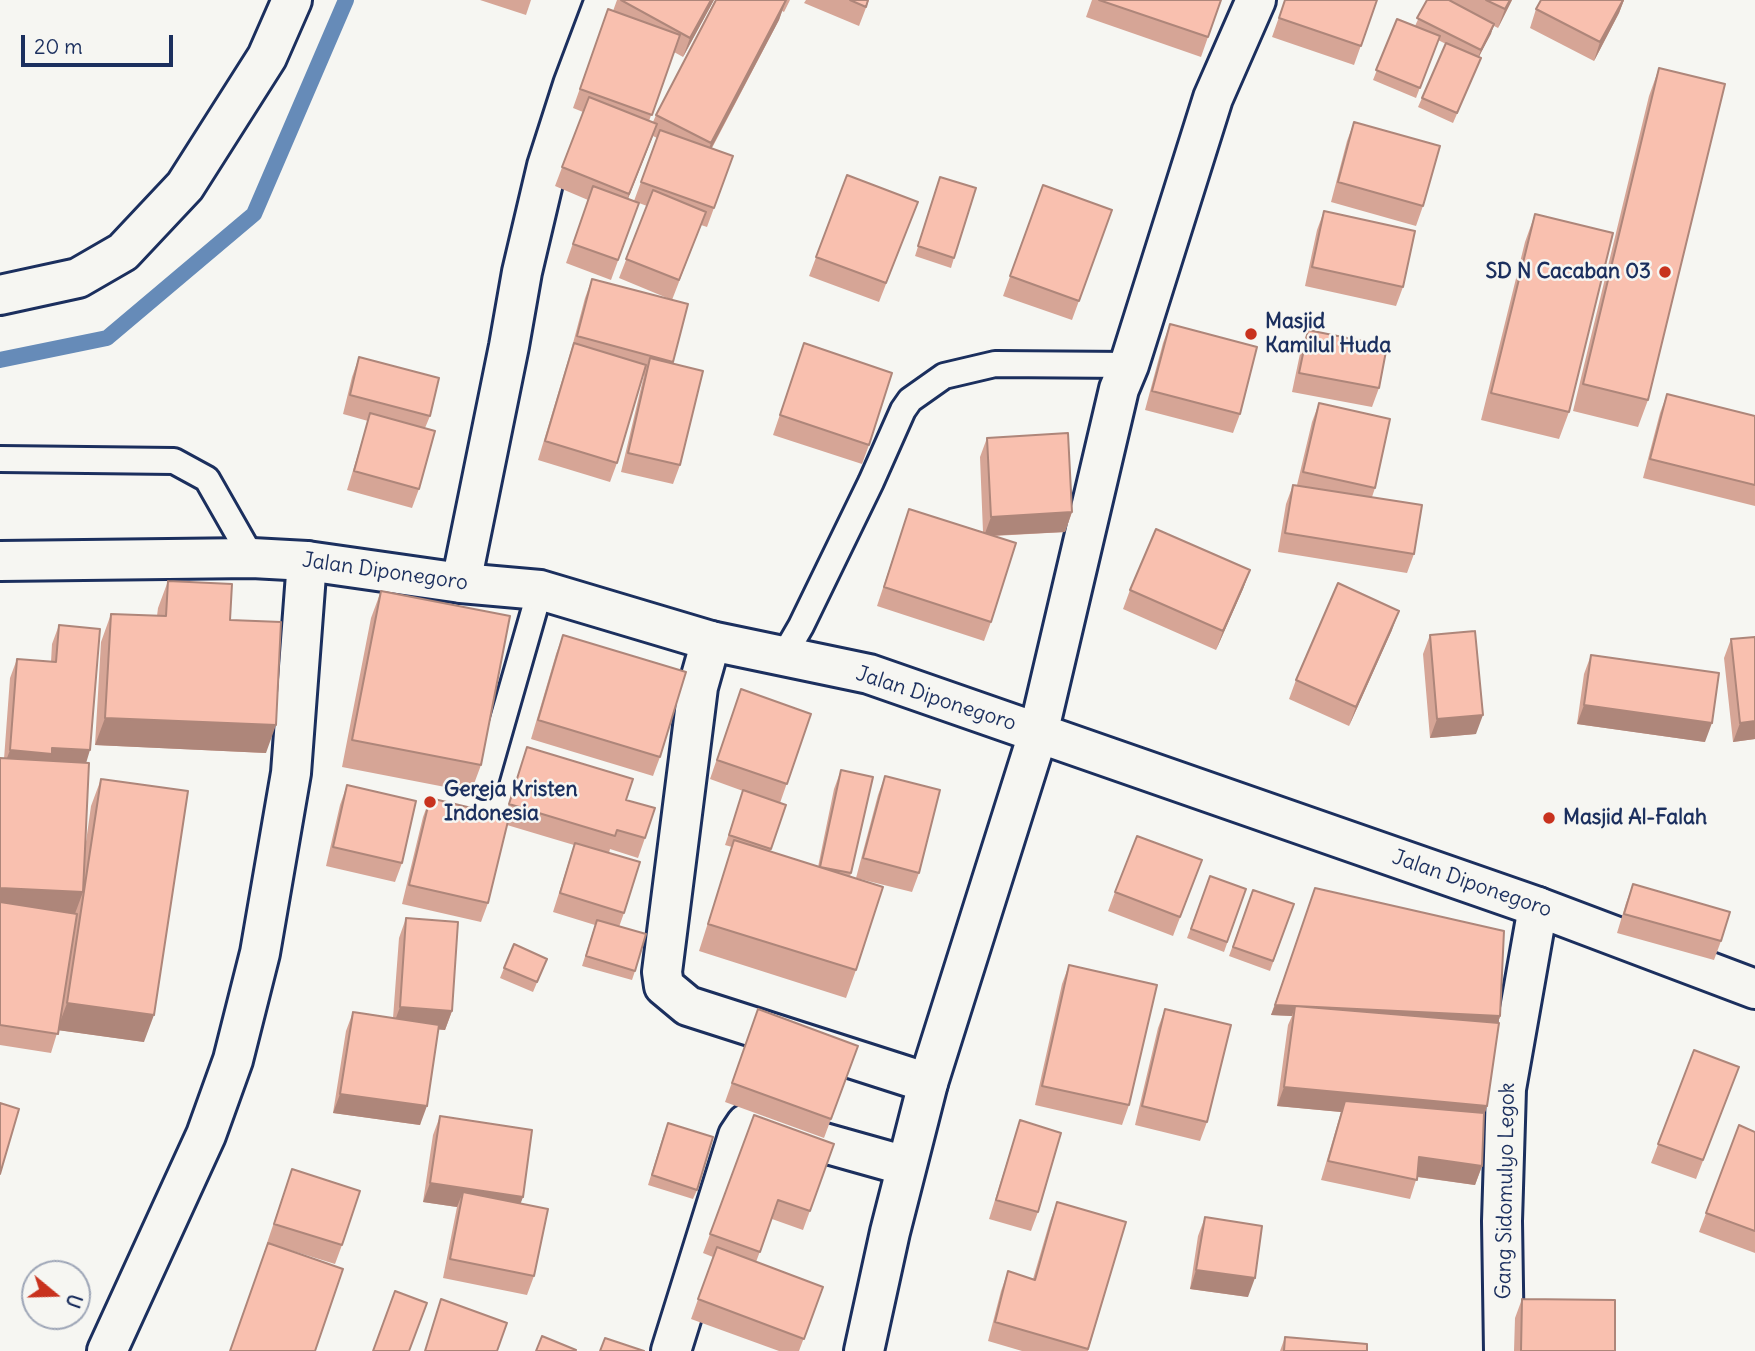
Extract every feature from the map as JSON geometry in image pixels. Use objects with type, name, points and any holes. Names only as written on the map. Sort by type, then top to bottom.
[{"type":"street","points":[[0,295],[78,278],[123,252],[185,186],[267,57],[292,0]]},
{"type":"street","points":[[461,583],[522,272],[547,166],[573,85],[605,0]]},
{"type":"street","points":[[864,1351],[906,1166],[928,1083],[1038,734],[1119,389],[1129,365],[1213,98],[1256,0]]},
{"type":"street","name":"Jalan Diponegoro","points":[[0,561],[252,558],[307,561],[461,583],[540,590],[711,641],[869,674],[1538,906],[1755,989]]},
{"type":"street","points":[[107,1351],[206,1135],[233,1060],[260,953],[291,773],[307,561]]},
{"type":"street","points":[[711,641],[698,687],[662,972],[664,986],[688,1006],[928,1083]]},
{"type":"street","name":"Gang Sidomulyo Legok","points":[[1504,1351],[1502,1221],[1506,1089],[1538,906]]},
{"type":"street","points":[[671,1351],[740,1129],[746,1124],[753,1123],[906,1166]]},
{"type":"lane","points":[[783,657],[801,626],[910,400],[944,376],[995,364],[1129,365]]},
{"type":"lane","points":[[0,459],[174,461],[207,479],[252,558]]},
{"type":"lane","points":[[484,786],[540,590]]},
{"type":"building","points":[[621,0],[711,0],[690,38]]},
{"type":"building","points":[[716,0],[786,0],[711,143],[656,115]]},
{"type":"building","points":[[850,0],[868,0],[866,7]]},
{"type":"building","points":[[1099,0],[1221,0],[1208,37]]},
{"type":"building","points":[[1285,0],[1377,0],[1361,46],[1279,18]]},
{"type":"building","points":[[1427,0],[1449,0],[1494,24],[1481,50],[1417,18]]},
{"type":"building","points":[[1486,0],[1510,0],[1505,9]]},
{"type":"building","points":[[1541,0],[1623,0],[1600,42],[1536,9]]},
{"type":"building","points":[[608,9],[680,35],[652,115],[580,89]]},
{"type":"building","points":[[1397,19],[1440,36],[1420,88],[1376,70]]},
{"type":"building","points":[[1446,43],[1481,58],[1457,113],[1422,98]]},
{"type":"building","points":[[1659,68],[1725,84],[1648,400],[1583,384]]},
{"type":"building","points":[[589,97],[657,124],[629,194],[562,167]]},
{"type":"building","points":[[1354,122],[1440,146],[1423,206],[1338,182]]},
{"type":"building","points":[[660,130],[733,156],[714,208],[641,182]]},
{"type":"building","points":[[847,175],[918,202],[886,283],[816,257]]},
{"type":"building","points":[[940,177],[976,188],[954,258],[918,246]]},
{"type":"building","points":[[1043,185],[1112,210],[1079,301],[1010,276]]},
{"type":"building","points":[[593,186],[639,203],[618,260],[573,244]]},
{"type":"building","points":[[653,190],[706,212],[679,280],[626,259]]},
{"type":"building","points":[[1324,211],[1415,231],[1403,287],[1312,267]]},
{"type":"building","points":[[1535,214],[1613,233],[1569,412],[1491,393]]},
{"type":"building","points":[[592,279],[688,304],[673,362],[577,336]]},
{"type":"building","points":[[1170,324],[1257,347],[1240,414],[1152,391]]},
{"type":"building","points":[[1308,330],[1387,346],[1379,388],[1299,373]]},
{"type":"building","points":[[574,343],[646,365],[617,463],[545,441]]},
{"type":"building","points":[[804,343],[892,373],[869,445],[780,415]]},
{"type":"building","points":[[359,357],[439,378],[430,416],[350,395]]},
{"type":"building","points":[[650,358],[703,371],[680,465],[628,453]]},
{"type":"building","points":[[1667,394],[1755,416],[1755,485],[1650,459]]},
{"type":"building","points":[[1319,403],[1390,419],[1375,488],[1303,472]]},
{"type":"building","points":[[370,413],[435,431],[419,489],[354,471]]},
{"type":"building","points":[[1068,433],[1072,512],[991,517],[987,438]]},
{"type":"building","points":[[1293,485],[1422,505],[1414,554],[1285,533]]},
{"type":"building","points":[[909,509],[1016,543],[991,622],[884,587]]},
{"type":"building","points":[[1156,529],[1250,570],[1223,631],[1130,590]]},
{"type":"building","points":[[168,581],[232,584],[230,620],[281,622],[276,725],[105,718],[111,614],[166,616]]},
{"type":"building","points":[[1338,583],[1399,611],[1356,707],[1296,680]]},
{"type":"building","points":[[381,591],[510,616],[481,765],[352,740]]},
{"type":"building","points":[[59,625],[100,629],[90,750],[52,748],[52,754],[10,750],[17,659],[56,662]]},
{"type":"building","points":[[1475,631],[1483,715],[1437,719],[1430,635]]},
{"type":"building","points":[[563,635],[686,672],[660,757],[538,720]]},
{"type":"building","points":[[1755,637],[1755,721],[1740,723],[1731,639]]},
{"type":"building","points":[[1591,655],[1719,673],[1712,723],[1584,705]]},
{"type":"building","points":[[741,689],[811,714],[787,784],[717,760]]},
{"type":"building","points":[[527,747],[633,779],[626,800],[655,808],[645,838],[617,830],[615,836],[509,804]]},
{"type":"building","points":[[0,758],[89,763],[83,892],[0,888]]},
{"type":"building","points":[[841,770],[873,777],[851,873],[820,867]]},
{"type":"building","points":[[885,776],[940,790],[919,873],[863,858]]},
{"type":"building","points":[[101,779],[188,791],[154,1015],[67,1003]]},
{"type":"building","points":[[347,785],[416,801],[402,863],[333,847]]},
{"type":"building","points":[[743,790],[786,805],[771,849],[729,835]]},
{"type":"building","points":[[430,798],[509,817],[488,903],[409,885]]},
{"type":"building","points":[[1137,836],[1202,860],[1180,917],[1115,892]]},
{"type":"building","points":[[734,840],[883,887],[856,970],[708,924]]},
{"type":"building","points":[[575,843],[640,862],[624,913],[560,893]]},
{"type":"building","points":[[1210,876],[1246,889],[1227,942],[1191,929]]},
{"type":"building","points":[[1633,884],[1730,912],[1721,941],[1624,914]]},
{"type":"building","points":[[1315,888],[1504,931],[1500,1016],[1275,1005]]},
{"type":"building","points":[[1253,890],[1294,904],[1273,961],[1233,947]]},
{"type":"building","points":[[0,902],[77,914],[58,1034],[0,1025]]},
{"type":"building","points":[[406,918],[458,922],[452,1011],[400,1007]]},
{"type":"building","points":[[597,920],[646,934],[635,971],[586,956]]},
{"type":"building","points":[[514,944],[547,959],[537,982],[504,968]]},
{"type":"building","points":[[1069,965],[1157,985],[1129,1105],[1042,1086]]},
{"type":"building","points":[[1295,1006],[1499,1023],[1487,1106],[1284,1087]]},
{"type":"building","points":[[758,1009],[858,1046],[831,1119],[732,1083]]},
{"type":"building","points":[[1165,1009],[1231,1025],[1207,1122],[1142,1106]]},
{"type":"building","points":[[353,1012],[439,1025],[427,1106],[340,1094]]},
{"type":"building","points":[[1694,1050],[1739,1067],[1703,1160],[1658,1144]]},
{"type":"building","points":[[1345,1101],[1484,1113],[1482,1166],[1419,1157],[1417,1180],[1328,1161]]},
{"type":"building","points":[[0,1103],[19,1109],[0,1174]]},
{"type":"building","points":[[754,1115],[834,1144],[810,1211],[778,1200],[760,1252],[710,1234]]},
{"type":"building","points":[[440,1116],[532,1130],[523,1197],[430,1183]]},
{"type":"building","points":[[1020,1120],[1061,1133],[1038,1212],[996,1200]]},
{"type":"building","points":[[668,1123],[713,1137],[697,1190],[652,1175]]},
{"type":"building","points":[[1739,1125],[1755,1132],[1755,1231],[1706,1213]]},
{"type":"building","points":[[292,1169],[360,1191],[342,1245],[274,1224]]},
{"type":"building","points":[[463,1192],[548,1209],[534,1276],[450,1259]]},
{"type":"building","points":[[1057,1202],[1126,1222],[1088,1349],[995,1322],[1008,1271],[1035,1280]]},
{"type":"building","points":[[1205,1217],[1262,1226],[1255,1278],[1196,1270]]},
{"type":"building","points":[[268,1243],[343,1269],[315,1351],[230,1351]]},
{"type":"building","points":[[717,1247],[823,1287],[804,1339],[698,1299]]},
{"type":"building","points":[[395,1291],[427,1303],[409,1351],[373,1351]]},
{"type":"building","points":[[441,1299],[507,1323],[497,1351],[425,1351]]},
{"type":"building","points":[[1522,1299],[1615,1300],[1615,1351],[1521,1351]]},
{"type":"building","points":[[542,1336],[576,1350],[536,1351]]},
{"type":"building","points":[[1285,1337],[1367,1344],[1367,1351],[1284,1351]]},
{"type":"building","points":[[605,1338],[644,1351],[600,1351]]},
{"type":"waterway","points":[[0,360],[107,338],[254,214],[346,0]]},
{"type":"place","name":"SD N Cacaban 03","points":[[1665,272]]},
{"type":"place","name":"Masjid Kamilul Huda","points":[[1251,334]]},
{"type":"place","name":"Gereja Kristen Indonesia","points":[[430,802]]},
{"type":"place","name":"Masjid Al-Falah","points":[[1549,818]]}]
